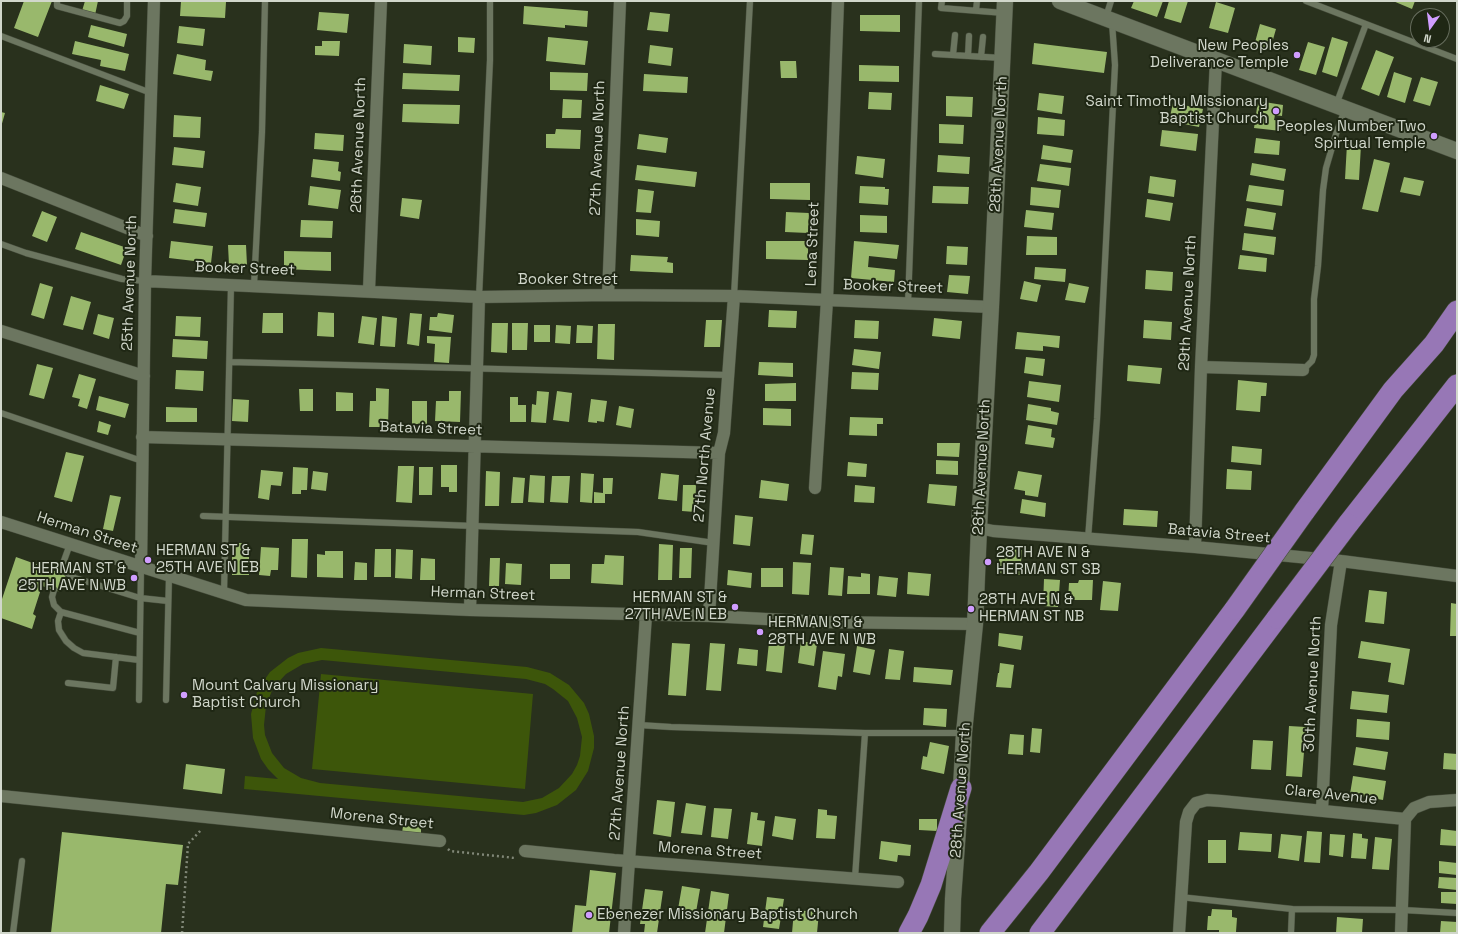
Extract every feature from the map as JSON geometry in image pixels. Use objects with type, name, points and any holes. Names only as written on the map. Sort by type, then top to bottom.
[{"type":"highway","points":[[990,933],[1038,872],[1235,608],[1393,390],[1434,344],[1457,311]]},
{"type":"highway","points":[[1040,933],[1348,524],[1457,384]]},
{"type":"highway","points":[[909,933],[918,916],[930,885],[961,788]]},
{"type":"main road","points":[[1060,1],[1457,152]]},
{"type":"main road","name":"28th Avenue North","points":[[952,933],[964,733],[975,624],[1005,7]]},
{"type":"street","name":"25th Avenue North","points":[[141,567],[145,281],[148,236],[154,1]]},
{"type":"street","name":"26th Avenue North","points":[[369,290],[381,1]]},
{"type":"street","name":"27th Avenue North","points":[[608,295],[620,1]]},
{"type":"street","name":"Lena Street","points":[[815,488],[827,300],[838,1]]},
{"type":"street","name":"29th Avenue North","points":[[1195,547],[1201,367],[1216,60]]},
{"type":"street","points":[[1,178],[148,236]]},
{"type":"street","name":"Booker Street","points":[[145,281],[369,290],[479,297],[608,295],[734,296],[991,307]]},
{"type":"street","name":"27th North Avenue","points":[[709,616],[719,453],[724,433],[734,296]]},
{"type":"street","points":[[470,610],[479,297]]},
{"type":"street","points":[[1,330],[144,376]]},
{"type":"street","points":[[1201,367],[1302,370]]},
{"type":"street","name":"Batavia Street","points":[[142,437],[719,453]]},
{"type":"street","name":"Herman Street","points":[[1,522],[246,600],[470,610],[709,616],[822,622],[975,624]]},
{"type":"street","name":"Batavia Street","points":[[979,528],[993,531],[1195,547],[1341,561],[1457,576]]},
{"type":"street","name":"30th Avenue North","points":[[1322,810],[1331,625],[1341,561]]},
{"type":"street","name":"27th Avenue North","points":[[624,933],[646,615]]},
{"type":"street","name":"Morena Street","points":[[1,796],[440,841]]},
{"type":"street","name":"Clare Avenue","points":[[1180,897],[1186,822],[1189,812],[1196,803],[1207,800],[1405,819]]},
{"type":"street","points":[[1401,933],[1405,819],[1414,808],[1429,802],[1457,800]]},
{"type":"street","name":"Morena Street","points":[[525,851],[630,861],[898,882]]},
{"type":"street","points":[[1178,933],[1180,897]]},
{"type":"lane","points":[[57,1],[57,6],[120,23],[124,21],[127,16],[127,1]]},
{"type":"lane","points":[[254,285],[262,132],[265,1]]},
{"type":"lane","points":[[479,297],[490,60],[490,1]]},
{"type":"lane","points":[[734,296],[750,1]]},
{"type":"lane","points":[[908,304],[919,1]]},
{"type":"lane","points":[[942,1],[941,8],[973,10],[984,14],[1005,7]]},
{"type":"lane","points":[[970,17],[977,1]]},
{"type":"lane","points":[[1088,539],[1097,419],[1115,65],[1109,20],[1111,1]]},
{"type":"lane","points":[[1306,1],[1457,59]]},
{"type":"lane","points":[[956,9],[956,16]]},
{"type":"lane","points":[[1302,370],[1312,362],[1314,355],[1314,298],[1326,168],[1336,134],[1341,107],[1366,24]]},
{"type":"lane","points":[[953,55],[955,35]]},
{"type":"lane","points":[[1,36],[151,93]]},
{"type":"lane","points":[[968,56],[969,36]]},
{"type":"lane","points":[[981,57],[982,37]]},
{"type":"lane","points":[[935,54],[1003,58]]},
{"type":"lane","points":[[1,244],[26,253],[122,279],[145,281]]},
{"type":"lane","points":[[224,593],[232,284]]},
{"type":"lane","points":[[230,362],[728,375]]},
{"type":"lane","points":[[1,413],[142,461]]},
{"type":"lane","points":[[203,516],[638,532],[714,543]]},
{"type":"lane","points":[[70,544],[60,571],[75,578],[140,598],[168,601]]},
{"type":"lane","points":[[139,700],[141,567]]},
{"type":"lane","points":[[166,700],[169,576]]},
{"type":"lane","points":[[54,590],[52,597],[54,605],[61,612],[140,633]]},
{"type":"lane","points":[[61,612],[58,621],[59,630],[66,641],[74,648],[83,653],[139,660]]},
{"type":"lane","points":[[68,683],[113,688],[116,657]]},
{"type":"lane","points":[[639,725],[865,733],[964,733]]},
{"type":"lane","points":[[855,878],[865,733]]},
{"type":"lane","points":[[13,933],[22,861]]},
{"type":"lane","points":[[1180,897],[1292,909],[1403,910],[1457,913]]},
{"type":"lane","points":[[1291,933],[1292,909]]},
{"type":"path","points":[[182,933],[188,844],[202,829]]},
{"type":"path","name":"Morena Street","points":[[440,841],[450,851],[518,858],[525,851]]},
{"type":"green space","points":[[321,648],[527,667],[550,673],[569,685],[584,703],[589,714],[594,736],[594,748],[588,771],[576,790],[557,805],[536,813],[524,815],[244,789],[245,776],[278,779],[261,759],[253,738],[251,714],[257,692],[270,672],[288,658],[298,653]],"holes":[[[322,660],[526,679],[545,684],[568,701],[577,718],[582,737],[580,756],[572,774],[559,788],[542,798],[523,802],[320,783],[301,778],[284,768],[272,753],[265,735],[264,725],[266,706],[273,688],[286,674],[303,664]]]},
{"type":"green space","points":[[321,674],[533,694],[525,789],[312,769]]},
{"type":"building","points":[[24,1],[52,1],[38,37],[14,28]]},
{"type":"building","points":[[85,1],[98,1],[95,15],[82,11]]},
{"type":"building","points":[[181,1],[226,2],[225,18],[180,16]]},
{"type":"building","points":[[1134,1],[1163,1],[1157,17],[1131,8]]},
{"type":"building","points":[[1169,1],[1188,1],[1181,23],[1164,18]]},
{"type":"building","points":[[1393,1],[1415,1],[1412,8]]},
{"type":"building","points":[[1216,2],[1235,8],[1228,33],[1209,28]]},
{"type":"building","points":[[524,6],[588,11],[587,27],[565,25],[565,28],[523,24]]},
{"type":"building","points":[[319,12],[349,14],[347,33],[317,30]]},
{"type":"building","points":[[650,12],[670,14],[668,32],[647,30]]},
{"type":"building","points":[[860,15],[900,15],[900,32],[860,31]]},
{"type":"building","points":[[1260,24],[1276,29],[1270,50],[1254,46]]},
{"type":"building","points":[[91,25],[127,34],[124,47],[88,37]]},
{"type":"building","points":[[179,26],[205,29],[203,46],[177,43]]},
{"type":"building","points":[[458,37],[475,38],[474,53],[458,52]]},
{"type":"building","points":[[548,37],[588,41],[585,65],[546,61]]},
{"type":"building","points":[[1332,37],[1348,42],[1337,77],[1322,72]]},
{"type":"building","points":[[75,41],[129,54],[125,71],[100,66],[101,60],[72,54]]},
{"type":"building","points":[[322,41],[340,41],[339,56],[315,55],[315,46],[322,46]]},
{"type":"building","points":[[1308,42],[1325,47],[1316,75],[1299,70]]},
{"type":"building","points":[[1034,43],[1107,52],[1104,73],[1032,64]]},
{"type":"building","points":[[404,44],[432,46],[431,65],[403,63]]},
{"type":"building","points":[[650,45],[673,48],[671,66],[648,63]]},
{"type":"building","points":[[1376,50],[1394,57],[1379,96],[1361,89]]},
{"type":"building","points":[[177,54],[206,60],[205,70],[213,71],[211,81],[173,74]]},
{"type":"building","points":[[780,61],[796,61],[797,78],[781,78]]},
{"type":"building","points":[[859,65],[899,66],[899,82],[859,81]]},
{"type":"building","points":[[550,72],[588,73],[587,91],[550,90]]},
{"type":"building","points":[[1394,72],[1412,78],[1405,103],[1387,97]]},
{"type":"building","points":[[403,73],[460,75],[459,91],[402,89]]},
{"type":"building","points":[[644,74],[688,77],[687,93],[643,91]]},
{"type":"building","points":[[1421,77],[1438,82],[1430,106],[1413,101]]},
{"type":"building","points":[[100,85],[129,94],[124,109],[96,101]]},
{"type":"building","points":[[869,92],[892,93],[891,110],[868,109]]},
{"type":"building","points":[[1039,93],[1064,96],[1062,114],[1037,110]]},
{"type":"building","points":[[946,96],[973,97],[972,117],[946,116]]},
{"type":"building","points":[[563,99],[582,100],[581,118],[562,118]]},
{"type":"building","points":[[1258,101],[1283,105],[1282,116],[1275,115],[1274,120],[1282,121],[1281,131],[1254,128]]},
{"type":"building","points":[[1173,103],[1203,109],[1199,127],[1169,121]]},
{"type":"building","points":[[403,104],[460,105],[459,124],[402,122]]},
{"type":"building","points":[[1,112],[5,113],[1,127]]},
{"type":"building","points":[[174,115],[201,117],[200,138],[173,137]]},
{"type":"building","points":[[1038,117],[1065,120],[1064,136],[1037,134]]},
{"type":"building","points":[[939,124],[964,125],[963,144],[939,143]]},
{"type":"building","points":[[556,129],[581,130],[580,149],[546,148],[546,134],[555,134]]},
{"type":"building","points":[[1162,130],[1198,134],[1196,151],[1160,146]]},
{"type":"building","points":[[315,133],[344,135],[343,151],[314,149]]},
{"type":"building","points":[[639,134],[668,138],[666,153],[637,149]]},
{"type":"building","points":[[1256,138],[1280,141],[1279,155],[1254,153]]},
{"type":"building","points":[[1347,144],[1361,145],[1359,180],[1345,179]]},
{"type":"building","points":[[1043,145],[1073,150],[1071,163],[1041,159]]},
{"type":"building","points":[[174,147],[205,151],[203,168],[172,165]]},
{"type":"building","points":[[938,155],[970,157],[969,174],[937,172]]},
{"type":"building","points":[[857,156],[885,159],[883,178],[855,174]]},
{"type":"building","points":[[313,159],[339,162],[338,171],[341,172],[340,181],[311,177]]},
{"type":"building","points":[[1374,159],[1390,163],[1378,212],[1362,209]]},
{"type":"building","points":[[1252,163],[1286,169],[1284,181],[1250,175]]},
{"type":"building","points":[[1040,164],[1071,168],[1069,186],[1037,181]]},
{"type":"building","points":[[637,165],[697,172],[695,187],[635,180]]},
{"type":"building","points":[[1150,176],[1176,180],[1174,197],[1148,193]]},
{"type":"building","points":[[1404,177],[1424,181],[1420,196],[1400,192]]},
{"type":"building","points":[[176,183],[201,187],[198,206],[173,202]]},
{"type":"building","points":[[770,183],[810,183],[810,200],[770,199]]},
{"type":"building","points":[[1249,185],[1284,190],[1282,206],[1246,201]]},
{"type":"building","points":[[310,186],[341,190],[338,209],[308,205]]},
{"type":"building","points":[[860,186],[885,187],[885,189],[889,189],[888,205],[859,203]]},
{"type":"building","points":[[933,186],[969,187],[968,204],[932,203]]},
{"type":"building","points":[[1031,187],[1061,190],[1059,208],[1030,205]]},
{"type":"building","points":[[638,189],[654,191],[651,213],[636,212]]},
{"type":"building","points":[[402,198],[422,200],[419,219],[400,216]]},
{"type":"building","points":[[1147,199],[1173,203],[1170,221],[1145,217]]},
{"type":"building","points":[[1247,208],[1276,213],[1273,230],[1244,226]]},
{"type":"building","points":[[175,209],[207,213],[205,227],[173,223]]},
{"type":"building","points":[[1026,210],[1054,213],[1052,230],[1024,227]]},
{"type":"building","points":[[42,211],[57,217],[47,242],[32,236]]},
{"type":"building","points":[[786,212],[809,213],[808,233],[785,232]]},
{"type":"building","points":[[860,215],[887,216],[887,233],[860,232]]},
{"type":"building","points":[[636,219],[660,221],[659,237],[636,235]]},
{"type":"building","points":[[301,220],[333,221],[332,238],[300,237]]},
{"type":"building","points":[[81,232],[127,248],[121,265],[75,249]]},
{"type":"building","points":[[1244,233],[1276,237],[1274,255],[1242,250]]},
{"type":"building","points":[[1027,236],[1057,237],[1057,255],[1026,255]]},
{"type":"building","points":[[171,241],[213,246],[211,263],[169,258]]},
{"type":"building","points":[[766,241],[808,241],[808,260],[766,259]]},
{"type":"building","points":[[854,241],[899,245],[897,259],[869,256],[868,267],[895,270],[894,282],[851,278]]},
{"type":"building","points":[[228,245],[246,245],[247,265],[229,265]]},
{"type":"building","points":[[947,246],[968,247],[967,265],[946,264]]},
{"type":"building","points":[[284,251],[331,252],[331,271],[284,269]]},
{"type":"building","points":[[631,255],[668,257],[667,262],[673,263],[673,273],[630,271]]},
{"type":"building","points":[[1240,255],[1267,258],[1266,272],[1238,269]]},
{"type":"building","points":[[1035,267],[1066,269],[1065,282],[1034,279]]},
{"type":"building","points":[[1146,270],[1173,272],[1172,291],[1145,289]]},
{"type":"building","points":[[949,275],[970,276],[968,294],[947,292]]},
{"type":"building","points":[[1024,281],[1041,285],[1037,302],[1020,299]]},
{"type":"building","points":[[40,283],[53,287],[44,319],[31,315]]},
{"type":"building","points":[[1069,283],[1089,287],[1085,303],[1065,300]]},
{"type":"building","points":[[71,296],[91,302],[83,330],[63,325]]},
{"type":"building","points":[[769,310],[797,311],[796,328],[768,327]]},
{"type":"building","points":[[318,312],[334,313],[334,337],[317,336]]},
{"type":"building","points":[[263,313],[283,313],[283,333],[262,333]]},
{"type":"building","points":[[410,313],[422,314],[419,346],[407,344]]},
{"type":"building","points":[[438,313],[454,315],[452,333],[429,330],[430,317],[437,317]]},
{"type":"building","points":[[98,314],[114,318],[109,339],[93,334]]},
{"type":"building","points":[[176,316],[201,317],[200,337],[175,336]]},
{"type":"building","points":[[362,316],[377,318],[374,345],[358,343]]},
{"type":"building","points":[[382,316],[397,318],[395,347],[380,346]]},
{"type":"building","points":[[934,318],[962,321],[960,339],[932,336]]},
{"type":"building","points":[[706,320],[722,320],[720,347],[704,347]]},
{"type":"building","points":[[855,320],[879,321],[878,339],[854,338]]},
{"type":"building","points":[[1144,320],[1172,322],[1171,340],[1143,338]]},
{"type":"building","points":[[492,323],[508,323],[507,353],[491,352]]},
{"type":"building","points":[[512,323],[528,323],[527,350],[512,350]]},
{"type":"building","points":[[598,324],[615,324],[614,360],[597,359]]},
{"type":"building","points":[[534,325],[550,325],[550,342],[534,342]]},
{"type":"building","points":[[556,325],[571,326],[570,344],[555,343]]},
{"type":"building","points":[[577,325],[593,326],[592,343],[576,343]]},
{"type":"building","points":[[1017,332],[1060,336],[1059,348],[1043,346],[1043,351],[1015,349]]},
{"type":"building","points":[[427,336],[451,337],[449,363],[434,362],[435,344],[427,343]]},
{"type":"building","points":[[173,339],[208,341],[207,359],[172,357]]},
{"type":"building","points":[[854,349],[881,352],[879,369],[852,365]]},
{"type":"building","points":[[1026,357],[1045,359],[1043,376],[1024,373]]},
{"type":"building","points":[[759,362],[793,363],[793,377],[758,375]]},
{"type":"building","points":[[37,364],[53,368],[44,399],[29,395]]},
{"type":"building","points":[[1128,365],[1162,368],[1160,384],[1127,381]]},
{"type":"building","points":[[176,370],[204,371],[203,391],[175,389]]},
{"type":"building","points":[[852,372],[879,373],[878,390],[851,389]]},
{"type":"building","points":[[79,374],[96,379],[87,409],[78,406],[80,399],[72,397]]},
{"type":"building","points":[[1238,380],[1267,383],[1266,396],[1261,396],[1260,412],[1236,410]]},
{"type":"building","points":[[1029,381],[1061,385],[1059,402],[1027,397]]},
{"type":"building","points":[[796,383],[796,401],[765,401],[765,384]]},
{"type":"building","points":[[376,388],[389,389],[388,427],[369,427],[370,401],[376,401]]},
{"type":"building","points":[[299,389],[313,389],[313,411],[300,411]]},
{"type":"building","points":[[449,391],[461,391],[460,422],[435,421],[436,401],[449,401]]},
{"type":"building","points":[[537,391],[549,392],[546,423],[531,422],[532,404],[536,405]]},
{"type":"building","points":[[557,391],[572,393],[569,422],[553,420]]},
{"type":"building","points":[[336,392],[353,393],[353,411],[336,411]]},
{"type":"building","points":[[99,396],[129,404],[125,418],[96,410]]},
{"type":"building","points":[[510,397],[518,397],[518,405],[526,405],[526,422],[510,422]]},
{"type":"building","points":[[233,399],[249,400],[248,422],[232,421]]},
{"type":"building","points":[[591,399],[607,401],[604,422],[588,422]]},
{"type":"building","points":[[412,401],[427,401],[427,424],[412,424]]},
{"type":"building","points":[[1028,404],[1051,408],[1051,411],[1059,413],[1057,425],[1026,420]]},
{"type":"building","points":[[619,406],[634,409],[631,428],[616,425]]},
{"type":"building","points":[[166,407],[197,408],[197,422],[166,422]]},
{"type":"building","points":[[763,408],[791,409],[791,426],[763,425]]},
{"type":"building","points":[[850,417],[883,418],[883,424],[877,424],[877,436],[849,435]]},
{"type":"building","points":[[99,421],[111,425],[108,435],[97,432]]},
{"type":"building","points":[[1028,425],[1052,429],[1051,437],[1055,438],[1053,448],[1025,444]]},
{"type":"building","points":[[937,443],[960,443],[959,457],[937,456]]},
{"type":"building","points":[[1232,446],[1262,449],[1261,465],[1231,462]]},
{"type":"building","points":[[66,452],[84,456],[72,502],[54,497]]},
{"type":"building","points":[[936,460],[958,461],[958,475],[936,474]]},
{"type":"building","points":[[848,462],[867,464],[866,477],[847,476]]},
{"type":"building","points":[[441,465],[457,465],[457,492],[449,492],[449,487],[441,487]]},
{"type":"building","points":[[398,466],[414,466],[412,503],[396,502]]},
{"type":"building","points":[[293,467],[308,468],[307,490],[301,490],[301,494],[292,494]]},
{"type":"building","points":[[419,467],[433,467],[432,495],[419,495]]},
{"type":"building","points":[[1227,469],[1252,471],[1251,490],[1226,489]]},
{"type":"building","points":[[261,470],[283,472],[281,486],[271,485],[269,500],[258,498]]},
{"type":"building","points":[[313,471],[328,473],[326,491],[311,489]]},
{"type":"building","points":[[486,471],[500,472],[499,506],[485,506]]},
{"type":"building","points":[[1018,471],[1042,475],[1038,497],[1025,495],[1025,491],[1014,489]]},
{"type":"building","points":[[581,473],[594,474],[592,503],[580,502]]},
{"type":"building","points":[[661,473],[679,475],[677,501],[658,499]]},
{"type":"building","points":[[530,475],[545,476],[544,503],[528,502]]},
{"type":"building","points":[[552,476],[570,476],[568,503],[550,502]]},
{"type":"building","points":[[513,477],[525,478],[523,503],[511,503]]},
{"type":"building","points":[[603,478],[613,478],[612,494],[605,494],[605,503],[594,503],[594,492],[603,493]]},
{"type":"building","points":[[761,480],[789,484],[787,501],[759,498]]},
{"type":"building","points":[[929,484],[957,486],[955,506],[927,503]]},
{"type":"building","points":[[683,485],[696,485],[695,512],[682,511]]},
{"type":"building","points":[[855,485],[875,487],[874,503],[854,502]]},
{"type":"building","points":[[110,495],[121,497],[113,531],[103,529]]},
{"type":"building","points":[[1022,499],[1046,503],[1045,517],[1020,513]]},
{"type":"building","points":[[1124,509],[1158,511],[1157,527],[1123,525]]},
{"type":"building","points":[[735,515],[753,517],[750,546],[733,544]]},
{"type":"building","points":[[802,534],[814,535],[812,555],[800,554]]},
{"type":"building","points":[[292,539],[308,539],[307,578],[291,577]]},
{"type":"building","points":[[232,543],[249,543],[249,575],[232,575]]},
{"type":"building","points":[[659,544],[673,545],[672,580],[658,580]]},
{"type":"building","points":[[261,547],[279,548],[278,570],[271,570],[270,576],[259,575]]},
{"type":"building","points":[[680,548],[692,548],[691,578],[679,578]]},
{"type":"building","points":[[1000,548],[1022,550],[1020,575],[998,573]]},
{"type":"building","points":[[375,549],[391,549],[391,577],[374,577]]},
{"type":"building","points":[[396,549],[413,550],[412,579],[395,578]]},
{"type":"building","points":[[325,551],[343,551],[343,578],[317,577],[317,554],[325,555]]},
{"type":"building","points":[[605,555],[624,556],[623,585],[591,583],[592,564],[604,564]]},
{"type":"building","points":[[16,557],[66,575],[60,592],[42,586],[33,614],[36,616],[32,629],[1,618],[1,602]]},
{"type":"building","points":[[421,558],[435,559],[435,580],[420,580]]},
{"type":"building","points":[[490,558],[500,558],[499,586],[489,586]]},
{"type":"building","points":[[355,562],[367,563],[367,580],[354,580]]},
{"type":"building","points":[[793,562],[811,563],[809,595],[792,594]]},
{"type":"building","points":[[506,563],[522,564],[521,585],[505,584]]},
{"type":"building","points":[[550,564],[570,564],[570,579],[550,579]]},
{"type":"building","points":[[830,567],[844,568],[842,596],[828,595]]},
{"type":"building","points":[[761,568],[783,568],[783,587],[761,587]]},
{"type":"building","points":[[728,570],[752,573],[751,588],[727,585]]},
{"type":"building","points":[[908,572],[931,574],[929,596],[907,594]]},
{"type":"building","points":[[861,573],[870,574],[870,594],[847,594],[848,576],[861,577]]},
{"type":"building","points":[[879,576],[898,578],[896,597],[877,595]]},
{"type":"building","points":[[1044,579],[1060,580],[1058,607],[1043,606]]},
{"type":"building","points":[[1079,580],[1093,580],[1092,600],[1068,600],[1069,583],[1078,583]]},
{"type":"building","points":[[1103,581],[1121,583],[1118,611],[1100,610]]},
{"type":"building","points":[[1369,590],[1387,592],[1384,624],[1365,622]]},
{"type":"building","points":[[1451,603],[1457,604],[1457,636],[1450,636]]},
{"type":"building","points":[[999,633],[1023,636],[1021,650],[998,646]]},
{"type":"building","points":[[801,641],[817,644],[814,666],[798,663]]},
{"type":"building","points":[[1361,641],[1410,649],[1404,685],[1388,682],[1391,663],[1358,658]]},
{"type":"building","points":[[769,642],[785,643],[782,673],[766,671]]},
{"type":"building","points":[[672,643],[690,644],[686,696],[668,695]]},
{"type":"building","points":[[710,643],[725,644],[721,691],[706,690]]},
{"type":"building","points":[[857,646],[875,650],[870,675],[853,672]]},
{"type":"building","points":[[739,648],[758,650],[757,666],[737,664]]},
{"type":"building","points":[[889,649],[904,651],[900,680],[885,679]]},
{"type":"building","points":[[823,651],[845,654],[842,677],[838,676],[836,690],[818,687]]},
{"type":"building","points":[[1000,663],[1014,665],[1011,688],[996,687]]},
{"type":"building","points":[[914,667],[953,670],[951,685],[913,682]]},
{"type":"building","points":[[1352,691],[1389,695],[1387,713],[1350,709]]},
{"type":"building","points":[[924,708],[947,709],[946,727],[923,725]]},
{"type":"building","points":[[1357,719],[1390,722],[1389,740],[1356,737]]},
{"type":"building","points":[[1289,726],[1306,727],[1302,777],[1286,776]]},
{"type":"building","points":[[1032,728],[1042,729],[1040,753],[1030,752]]},
{"type":"building","points":[[1010,734],[1024,735],[1023,755],[1008,754]]},
{"type":"building","points":[[1253,740],[1273,741],[1271,770],[1251,769]]},
{"type":"building","points":[[930,742],[949,746],[944,774],[921,769],[923,756],[927,757]]},
{"type":"building","points":[[1356,747],[1388,752],[1385,770],[1353,765]]},
{"type":"building","points":[[1444,753],[1457,754],[1457,770],[1443,769]]},
{"type":"building","points":[[186,764],[225,769],[222,794],[183,789]]},
{"type":"building","points":[[1353,776],[1386,781],[1383,800],[1350,794]]},
{"type":"building","points":[[657,800],[675,802],[671,837],[653,834]]},
{"type":"building","points":[[686,803],[706,806],[702,835],[681,833]]},
{"type":"building","points":[[714,808],[732,809],[728,839],[711,837]]},
{"type":"building","points":[[818,809],[827,810],[827,815],[837,816],[835,839],[816,838]]},
{"type":"building","points":[[751,812],[758,813],[757,820],[765,821],[762,846],[747,844]]},
{"type":"building","points":[[775,816],[796,819],[793,840],[772,836]]},
{"type":"building","points":[[919,819],[937,819],[937,831],[919,830]]},
{"type":"building","points":[[403,826],[421,827],[421,835],[402,833]]},
{"type":"building","points":[[1441,829],[1457,831],[1457,846],[1440,845]]},
{"type":"building","points":[[1307,831],[1322,832],[1320,863],[1304,862]]},
{"type":"building","points":[[62,832],[183,845],[178,885],[166,884],[161,933],[51,933]]},
{"type":"building","points":[[1240,832],[1272,834],[1271,852],[1238,850]]},
{"type":"building","points":[[1353,833],[1362,834],[1362,838],[1368,839],[1366,859],[1351,858]]},
{"type":"building","points":[[1281,834],[1302,836],[1299,861],[1278,858]]},
{"type":"building","points":[[1330,834],[1345,835],[1343,857],[1329,855]]},
{"type":"building","points":[[1375,837],[1392,839],[1389,870],[1372,869]]},
{"type":"building","points":[[1208,840],[1226,840],[1226,863],[1208,863]]},
{"type":"building","points":[[881,841],[911,845],[910,856],[898,855],[897,862],[879,859]]},
{"type":"building","points":[[1439,861],[1457,863],[1457,875],[1439,873]]},
{"type":"building","points":[[590,870],[616,873],[609,933],[572,933],[575,905],[586,906]]},
{"type":"building","points":[[1439,877],[1457,878],[1457,890],[1438,888]]},
{"type":"building","points":[[682,886],[700,889],[695,918],[677,915]]},
{"type":"building","points":[[645,889],[663,891],[657,933],[644,933],[645,924],[640,924]]},
{"type":"building","points":[[711,891],[729,894],[724,933],[705,933]]},
{"type":"building","points":[[1441,892],[1457,892],[1457,904],[1441,903]]},
{"type":"building","points":[[767,897],[784,899],[779,929],[763,927]]},
{"type":"building","points":[[1212,909],[1232,910],[1232,917],[1237,918],[1236,932],[1207,930],[1208,916],[1211,916]]},
{"type":"building","points":[[794,910],[819,912],[817,933],[792,933]]},
{"type":"building","points":[[1337,917],[1363,919],[1362,933],[1336,933]]},
{"type":"building","points":[[1441,921],[1457,922],[1457,933],[1440,933]]},
{"type":"place","name":"New Peoples Deliverance Temple","points":[[1297,55]]},
{"type":"place","name":"Saint Timothy Missionary Baptist Church","points":[[1276,111]]},
{"type":"place","name":"Peoples Number Two Spirtual Temple","points":[[1434,136]]},
{"type":"place","name":"HERMAN ST & 25TH AVE N EB","points":[[148,560]]},
{"type":"place","name":"28TH AVE N & HERMAN ST SB","points":[[988,562]]},
{"type":"place","name":"HERMAN ST & 25TH AVE N WB","points":[[134,578]]},
{"type":"place","name":"HERMAN ST & 27TH AVE N EB","points":[[735,607]]},
{"type":"place","name":"28TH AVE N & HERMAN ST NB","points":[[971,609]]},
{"type":"place","name":"HERMAN ST & 28TH AVE N WB","points":[[760,632]]},
{"type":"place","name":"Mount Calvary Missionary Baptist Church","points":[[184,695]]},
{"type":"place","name":"Ebenezer Missionary Baptist Church","points":[[589,915]]}]
